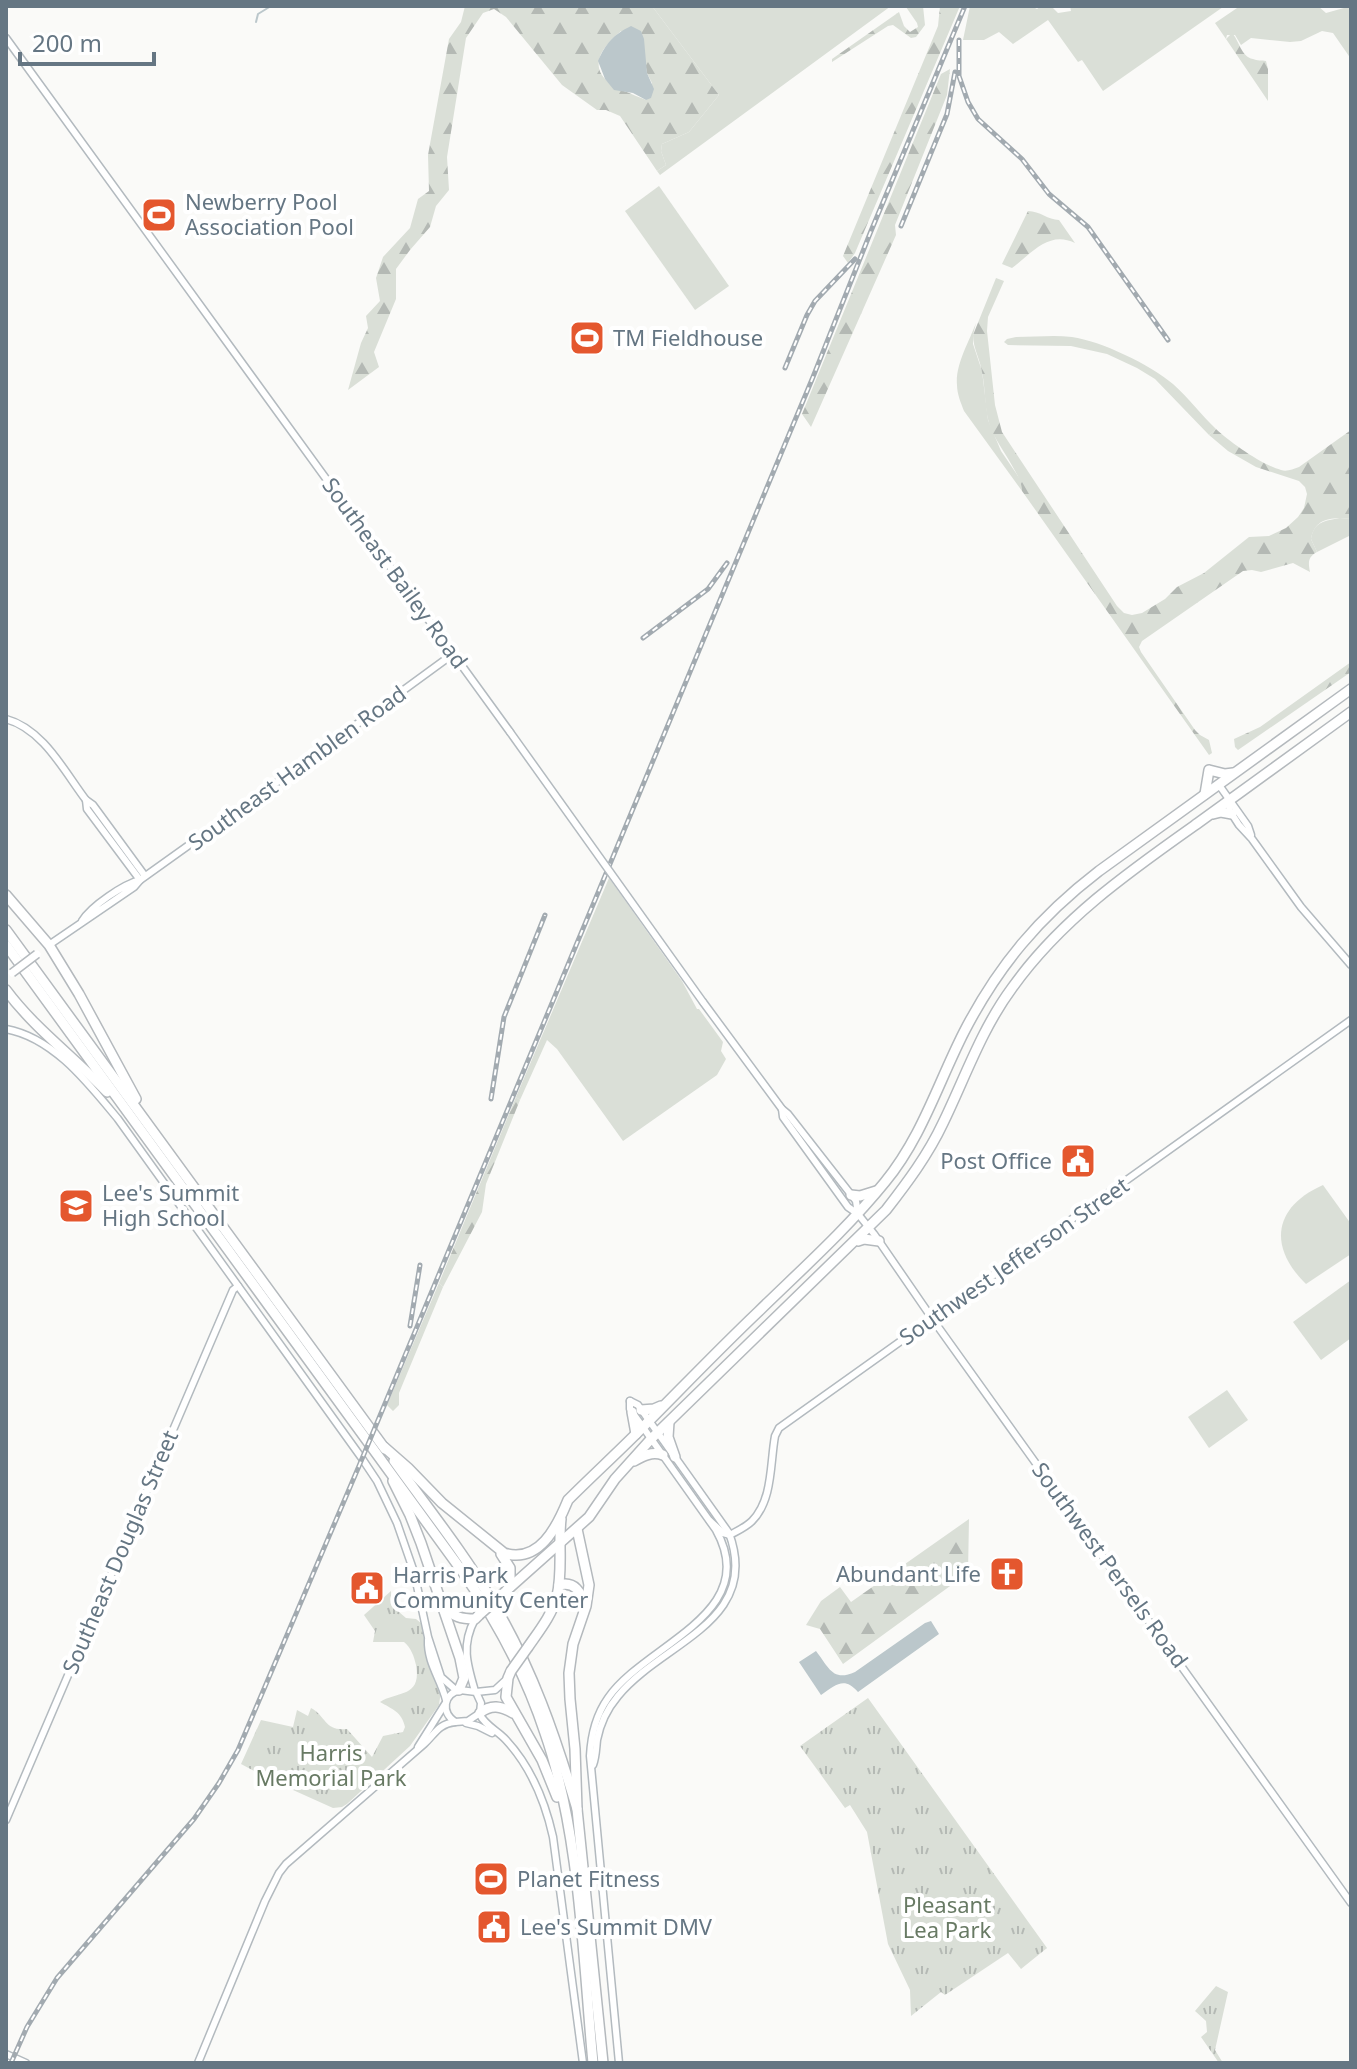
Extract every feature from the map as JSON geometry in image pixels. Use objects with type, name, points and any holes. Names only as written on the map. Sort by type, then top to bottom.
[{"type":"highway","points":[[381,1450],[408,1468],[442,1503],[504,1553],[515,1556],[532,1552],[542,1545],[562,1516],[568,1500],[879,1190],[913,1141],[964,1033],[997,973],[1046,916],[1081,885],[1351,689]]},
{"type":"highway","points":[[440,1598],[451,1614],[462,1619],[477,1617],[577,1529],[627,1464],[855,1242],[901,1191],[932,1143],[987,1027],[1017,981],[1047,944],[1128,873],[1351,712]]},
{"type":"highway","points":[[1204,795],[1209,770],[1225,774],[1236,772]]},
{"type":"highway","points":[[1209,814],[1234,812],[1244,789]]},
{"type":"highway","points":[[6,895],[49,945],[137,1100],[172,1150],[172,1155]]},
{"type":"highway","points":[[6,930],[172,1155],[381,1450],[485,1604],[512,1653],[546,1734],[570,1835],[593,2063]]},
{"type":"highway","points":[[6,945],[492,1600],[539,1693],[577,1809]]},
{"type":"highway","points":[[6,990],[33,1022],[108,1093],[154,1154],[160,1155]]},
{"type":"highway","points":[[851,1195],[867,1195],[879,1190]]},
{"type":"highway","points":[[855,1242],[864,1239],[879,1241]]},
{"type":"highway","points":[[642,1427],[636,1411],[664,1405]]},
{"type":"highway","points":[[669,1422],[668,1437],[675,1457]]},
{"type":"highway","points":[[381,1450],[410,1515],[440,1598],[463,1672],[463,1682],[458,1690]]},
{"type":"highway","points":[[627,1464],[650,1454],[663,1455]]},
{"type":"highway","points":[[562,1516],[559,1585],[551,1611],[510,1675],[506,1697],[546,1769],[570,1835]]},
{"type":"highway","points":[[577,1529],[588,1576],[588,1596],[573,1644],[569,1673],[577,1809],[603,2063]]},
{"type":"highway","points":[[492,1544],[510,1568],[508,1589]]},
{"type":"highway","points":[[559,1585],[569,1584],[578,1589],[583,1602],[582,1619]]},
{"type":"highway","points":[[480,1713],[496,1706],[515,1714]]},
{"type":"main road","points":[[12,973],[37,954]]},
{"type":"street","name":"Southeast Bailey Road","points":[[6,38],[703,1002],[782,1109],[856,1201],[858,1214]]},
{"type":"street","name":"Southeast Hamblen Road","points":[[49,945],[134,887],[453,654]]},
{"type":"street","points":[[6,719],[19,722],[41,740],[86,800],[87,809],[143,878]]},
{"type":"street","points":[[1219,785],[1282,883],[1351,965]]},
{"type":"street","name":"Southwest Jefferson Street","points":[[730,1535],[751,1522],[761,1510],[779,1428],[1351,1020]]},
{"type":"street","points":[[6,1029],[45,1045],[93,1090],[125,1129],[361,1457],[377,1481],[397,1523],[414,1572],[428,1637],[441,1677],[458,1690],[476,1692],[495,1690],[510,1675]]},
{"type":"street","name":"Southeast Bailey Road","points":[[782,1109],[783,1117],[838,1194],[869,1228]]},
{"type":"street","name":"Southwest Persels Road","points":[[869,1228],[1351,1903]]},
{"type":"street","name":"Southeast Douglas Street","points":[[6,1820],[166,1444],[233,1290],[238,1286]]},
{"type":"street","points":[[615,1694],[713,1620],[735,1582],[736,1561],[730,1535],[675,1457],[642,1427],[636,1411]]},
{"type":"street","points":[[619,2063],[591,1768],[600,1728],[615,1694],[632,1672],[698,1622],[715,1604],[726,1572],[724,1549],[718,1535],[663,1455],[654,1436]]},
{"type":"street","points":[[710,1521],[730,1535]]},
{"type":"street","points":[[718,1535],[726,1541],[736,1561]]},
{"type":"street","points":[[477,1617],[468,1633],[466,1646],[481,1703],[480,1713],[483,1721],[508,1741],[535,1782],[553,1837],[583,2063]]},
{"type":"street","points":[[428,1637],[432,1668],[442,1688],[447,1714],[455,1722]]},
{"type":"street","points":[[418,1747],[445,1702],[458,1690]]},
{"type":"street","points":[[198,2063],[265,1901],[286,1864],[424,1744],[441,1725],[472,1720],[480,1713]]},
{"type":"street","points":[[465,1722],[489,1731],[514,1751]]},
{"type":"street","points":[[6,1792],[16,1797]]},
{"type":"street","points":[[6,2054],[26,2063]]},
{"type":"green space","points":[[465,6],[652,6],[719,95],[689,132],[662,144],[666,165],[657,171],[620,116],[597,110],[562,85],[506,17],[494,9],[483,13],[466,38],[447,157],[449,190],[436,206],[430,227],[396,269],[396,299],[374,352],[379,367],[348,390],[368,328],[366,316],[380,301],[376,278],[383,257],[410,228],[418,199],[429,191],[428,155],[449,39],[461,22]],"holes":[[[621,31],[645,62],[652,83],[646,100],[609,83],[599,66],[605,47]]]},
{"type":"green space","points":[[652,6],[891,6],[660,175],[657,171],[666,165],[662,144],[689,132],[719,95]]},
{"type":"green space","points":[[908,6],[923,6],[925,25],[916,37],[911,38],[893,25],[888,26],[832,62],[832,59],[899,12],[910,32],[918,27]]},
{"type":"green space","points":[[940,6],[960,6],[855,253],[848,263],[843,256],[938,26]]},
{"type":"green space","points":[[970,6],[1031,6],[1037,9],[1051,6],[1058,13],[1071,11],[1070,6],[1223,7],[1103,91],[1048,20],[1013,44],[999,32],[984,40],[963,40]]},
{"type":"green space","points":[[1240,6],[1318,6],[1326,13],[1351,6],[1351,59],[1333,33],[1322,31],[1301,41],[1290,42],[1251,38],[1241,45],[1235,35],[1227,35],[1226,39],[1215,23]]},
{"type":"green space","points":[[1232,33],[1249,58],[1266,61],[1268,101],[1226,39]]},
{"type":"green space","points":[[950,69],[947,95],[895,225],[896,235],[811,427],[802,414],[941,74]]},
{"type":"green space","points":[[659,186],[729,286],[695,310],[625,211]]},
{"type":"green space","points":[[1028,211],[1059,220],[1075,243],[1057,239],[1049,241],[1012,268],[1002,264]]},
{"type":"green space","points":[[996,278],[1004,281],[988,317],[987,331],[995,405],[1002,432],[1124,613],[1142,613],[1165,599],[1177,587],[1204,573],[1249,537],[1269,536],[1286,528],[1304,508],[1307,494],[1299,481],[1256,467],[1228,451],[1209,435],[1216,429],[1256,458],[1286,471],[1299,467],[1351,430],[1351,519],[1325,520],[1316,527],[1311,539],[1317,552],[1309,560],[1310,572],[1293,563],[1261,572],[1243,571],[1142,641],[1139,647],[1195,730],[1209,740],[1212,753],[1209,755],[1022,491],[1019,478],[991,429],[973,335]]},
{"type":"green space","points":[[976,323],[973,344],[982,371],[988,420],[1001,451],[1022,482],[1022,491],[964,411],[958,395],[958,370]]},
{"type":"green space","points":[[1016,337],[1072,337],[1125,355],[1173,384],[1216,429],[1209,435],[1155,379],[1107,354],[1071,346],[1008,345],[1004,342]]},
{"type":"green space","points":[[1340,518],[1351,519],[1351,535],[1317,552],[1311,539],[1315,529],[1321,523]]},
{"type":"green space","points":[[1351,662],[1351,672],[1238,750],[1235,747],[1234,739],[1260,727]]},
{"type":"green space","points":[[609,878],[682,981],[697,1009],[723,1042],[721,1051],[726,1059],[717,1075],[623,1141],[557,1049],[547,1040],[520,1100],[516,1097]]},
{"type":"green space","points":[[516,1097],[520,1100],[486,1184],[482,1212],[443,1287],[439,1283]]},
{"type":"green space","points":[[1323,1185],[1351,1224],[1351,1254],[1306,1284],[1286,1256],[1281,1242],[1282,1229],[1294,1205]]},
{"type":"green space","points":[[1351,1280],[1351,1338],[1321,1360],[1293,1322]]},
{"type":"green space","points":[[439,1283],[443,1287],[399,1393],[399,1405],[393,1411],[387,1405]]},
{"type":"green space","points":[[1227,1390],[1248,1420],[1209,1448],[1188,1417]]},
{"type":"green space","points":[[969,1519],[968,1573],[843,1664],[820,1629],[806,1625],[821,1601],[840,1587],[851,1602]]},
{"type":"green space","name":"Harris Memorial Park","points":[[391,1591],[391,1598],[396,1598],[399,1612],[421,1623],[430,1669],[441,1691],[439,1705],[410,1746],[347,1804],[333,1808],[241,1764],[261,1720],[293,1727],[297,1710],[308,1716],[311,1708],[330,1726],[347,1729],[372,1757],[383,1736],[403,1732],[404,1722],[399,1714],[380,1702],[412,1688],[417,1676],[414,1658],[404,1642],[373,1642],[375,1631],[364,1615]]},
{"type":"green space","name":"Pleasant Lea Park","points":[[868,1698],[1047,1948],[1021,1969],[1008,1953],[945,1995],[941,1992],[911,2016],[910,1990],[888,1944],[867,1832],[850,1805],[845,1808],[800,1746]]},
{"type":"green space","points":[[1216,1986],[1228,1992],[1215,2050],[1223,2063],[1219,2063],[1201,2037],[1207,2032],[1206,2021],[1195,2011]]},
{"type":"shaded area","points":[[631,26],[641,31],[644,39],[647,73],[654,89],[651,98],[646,100],[633,93],[614,90],[605,79],[598,61],[611,40]]},
{"type":"shaded area","points":[[931,1621],[939,1634],[858,1692],[844,1683],[821,1695],[799,1662],[816,1651],[832,1672],[848,1675]]},
{"type":"waterway","points":[[256,22],[258,14],[271,6]]},
{"type":"railway","points":[[11,2063],[27,2027],[57,1978],[194,1819],[238,1750],[813,377],[965,6]]},
{"type":"railway","points":[[959,40],[959,76],[978,119],[1022,159],[1049,194],[1088,227],[1168,340]]},
{"type":"railway","points":[[901,226],[947,114],[955,72]]},
{"type":"railway","points":[[785,368],[815,301],[855,259]]},
{"type":"railway","points":[[643,638],[708,589],[727,563]]},
{"type":"railway","points":[[491,1099],[504,1017],[545,915]]},
{"type":"railway","points":[[410,1326],[420,1265]]},
{"type":"place","name":"Newberry Pool Association Pool","points":[[159,215]]},
{"type":"place","name":"TM Fieldhouse","points":[[587,338]]},
{"type":"place","name":"Post Office","points":[[1078,1161]]},
{"type":"place","name":"Lee's Summit High School","points":[[76,1206]]},
{"type":"place","name":"Abundant Life","points":[[1007,1574]]},
{"type":"place","name":"Harris Park Community Center","points":[[367,1588]]},
{"type":"place","name":"Planet Fitness","points":[[491,1879]]},
{"type":"place","name":"Lee's Summit DMV","points":[[494,1927]]}]
